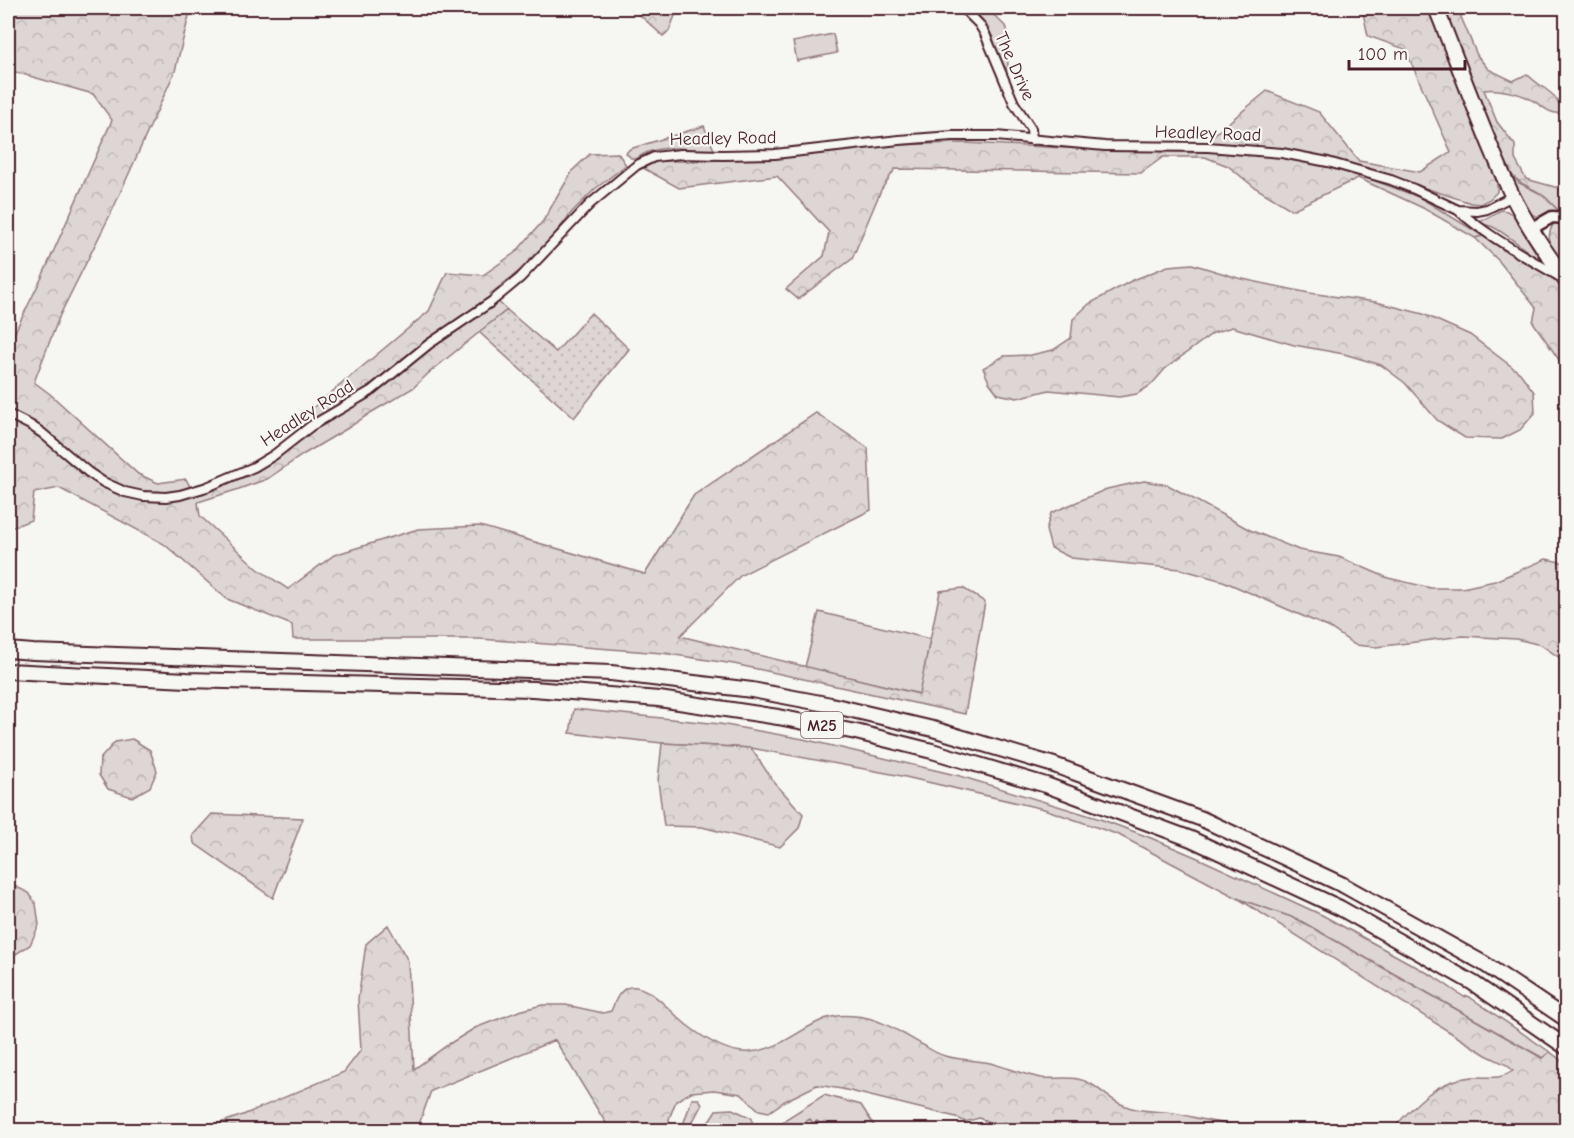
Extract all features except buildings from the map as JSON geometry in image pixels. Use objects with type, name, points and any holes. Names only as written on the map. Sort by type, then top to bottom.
[{"type":"highway","points":[[1436,8],[1513,196],[1548,255],[1566,280]]},
{"type":"highway","name":"M25","points":[[8,650],[611,673],[752,690],[831,705],[933,729],[1054,765],[1202,819],[1343,885],[1483,963],[1566,1019]]},
{"type":"highway","name":"M25","points":[[8,671],[187,680],[533,689],[659,699],[778,717],[856,732],[932,751],[1046,785],[1191,839],[1340,908],[1473,983],[1566,1047]]},
{"type":"street","name":"The Drive","points":[[963,8],[979,24],[985,34],[1014,103],[1031,129],[1032,140]]},
{"type":"street","name":"Headley Road","points":[[8,414],[42,433],[88,472],[125,492],[166,497],[207,486],[254,467],[274,455],[311,426],[371,391],[429,344],[491,302],[520,278],[590,204],[637,165],[654,157],[681,154],[775,154],[952,136],[996,136],[1105,146],[1208,147],[1282,153],[1328,162],[1414,189],[1458,210],[1509,247],[1566,280]]},
{"type":"street","name":"Headley Road","points":[[1458,210],[1487,209],[1513,196]]},
{"type":"street","points":[[1532,229],[1552,217],[1566,218]]},
{"type":"green space","points":[[8,8],[191,8],[175,71],[113,209],[60,315],[34,382],[138,474],[158,483],[186,479],[194,494],[248,476],[287,450],[311,430],[350,408],[345,400],[308,422],[303,416],[429,311],[447,272],[483,275],[516,252],[543,221],[573,170],[590,154],[618,153],[626,165],[595,189],[572,212],[527,265],[490,294],[507,310],[413,388],[267,479],[198,502],[200,516],[258,569],[288,589],[334,555],[418,529],[480,526],[645,574],[694,495],[816,413],[868,448],[871,510],[741,575],[680,636],[919,694],[940,591],[963,588],[985,602],[965,714],[734,664],[662,653],[480,639],[293,639],[292,625],[227,599],[164,544],[59,488],[34,493],[31,520],[8,529],[8,346],[42,277],[112,120],[93,94],[8,70]]},
{"type":"green space","points":[[632,8],[678,8],[669,31],[663,36]]},
{"type":"green space","points":[[971,8],[987,8],[1007,28],[1008,70],[1000,62],[986,24]]},
{"type":"green space","points":[[1362,8],[1432,8],[1497,183],[1497,192],[1490,199],[1480,204],[1471,203],[1361,167],[1358,178],[1292,210],[1254,187],[1228,166],[1205,157],[1163,157],[1141,173],[895,169],[881,190],[852,259],[798,299],[786,289],[824,256],[829,232],[777,176],[679,188],[643,168],[655,161],[779,158],[890,145],[964,143],[1106,150],[1209,151],[1210,138],[1267,91],[1319,112],[1359,161],[1420,172],[1451,152],[1405,49],[1368,36]]},
{"type":"green space","points":[[1442,8],[1463,8],[1461,17],[1477,55],[1488,69],[1513,81],[1527,74],[1553,95],[1561,106],[1564,113],[1554,113],[1520,95],[1501,90],[1484,90],[1497,122],[1515,145],[1515,159],[1526,179],[1566,190],[1566,215],[1544,196],[1519,182],[1511,174],[1474,90]]},
{"type":"green space","points":[[833,34],[837,53],[797,61],[793,42]]},
{"type":"green space","points":[[704,126],[715,152],[674,148],[654,150],[636,159],[626,153],[630,149]]},
{"type":"green space","points":[[1511,174],[1519,183],[1543,195],[1561,213],[1539,216],[1532,214],[1520,198]]},
{"type":"green space","points":[[1359,175],[1419,197],[1483,236],[1475,238],[1423,208],[1358,178]]},
{"type":"green space","points":[[1501,210],[1513,215],[1540,259],[1499,230],[1479,223],[1479,220]]},
{"type":"green space","points":[[1566,222],[1566,271],[1551,248],[1549,236],[1554,223]]},
{"type":"green space","points":[[1483,236],[1548,272],[1566,294],[1566,370],[1533,322],[1536,308],[1499,261],[1475,238]]},
{"type":"green space","points":[[1192,264],[1238,278],[1309,293],[1376,302],[1423,314],[1470,335],[1520,373],[1534,392],[1535,413],[1520,430],[1502,439],[1465,438],[1437,420],[1405,383],[1381,365],[1344,354],[1294,345],[1232,327],[1213,333],[1165,369],[1151,385],[1137,394],[1119,397],[1049,390],[1017,398],[998,394],[989,382],[983,368],[1004,356],[1031,355],[1053,350],[1071,338],[1073,319],[1089,304],[1131,281],[1168,266]]},
{"type":"green space","points":[[507,310],[556,352],[591,313],[629,349],[574,418],[479,332]]},
{"type":"green space","points":[[1144,481],[1168,485],[1250,530],[1299,550],[1339,557],[1388,578],[1431,588],[1462,588],[1495,581],[1546,559],[1566,563],[1566,662],[1541,645],[1516,639],[1463,636],[1376,647],[1355,645],[1330,628],[1223,581],[1180,569],[1071,558],[1051,548],[1046,530],[1051,513],[1107,489]]},
{"type":"green space","points":[[819,612],[930,639],[920,694],[805,667]]},
{"type":"green space","points":[[574,709],[720,724],[803,739],[960,776],[1100,819],[1200,859],[1322,915],[1433,976],[1464,997],[1468,996],[1550,1052],[1543,1058],[1297,919],[1239,899],[1119,835],[1044,809],[897,775],[751,748],[662,743],[570,733]]},
{"type":"green space","points":[[132,739],[150,750],[157,771],[150,787],[132,797],[108,789],[99,775],[100,759],[115,742]]},
{"type":"green space","points":[[662,743],[751,748],[773,781],[803,814],[799,828],[780,847],[702,827],[664,826],[658,781]]},
{"type":"green space","points":[[212,814],[303,818],[273,898],[194,843],[193,835]]},
{"type":"green space","points":[[8,883],[29,893],[36,904],[39,925],[30,945],[8,959]]},
{"type":"green space","points":[[1239,899],[1297,919],[1542,1058],[1550,1052],[1566,1064],[1566,1130],[1392,1130],[1417,1103],[1447,1083],[1472,1077],[1498,1077],[1513,1071],[1507,1065],[1486,1055]]},
{"type":"green space","points":[[388,925],[408,961],[414,1069],[475,1028],[519,1011],[542,1005],[566,1005],[603,1013],[611,1011],[623,990],[637,987],[661,1001],[702,1036],[733,1051],[750,1052],[769,1048],[824,1019],[837,1016],[865,1017],[883,1023],[945,1056],[990,1063],[1042,1078],[1074,1078],[1095,1087],[1127,1107],[1243,1126],[1264,1128],[1298,1126],[1317,1130],[1014,1130],[1005,1122],[994,1125],[979,1118],[965,1122],[956,1117],[817,1085],[769,1112],[759,1110],[741,1094],[714,1090],[691,1092],[676,1101],[669,1119],[670,1130],[610,1130],[555,1040],[431,1091],[417,1130],[200,1130],[243,1115],[344,1072],[361,1050],[358,999],[366,944]]},
{"type":"green space","points":[[824,1095],[861,1105],[877,1130],[835,1130],[830,1129],[825,1122],[813,1123],[810,1119],[792,1130],[779,1130],[786,1119]]},
{"type":"green space","points":[[692,1099],[699,1099],[702,1104],[691,1125],[691,1130],[683,1130],[683,1125]]},
{"type":"green space","points":[[732,1109],[752,1118],[752,1130],[736,1130],[728,1123],[719,1130],[707,1130],[707,1124],[716,1110]]}]
